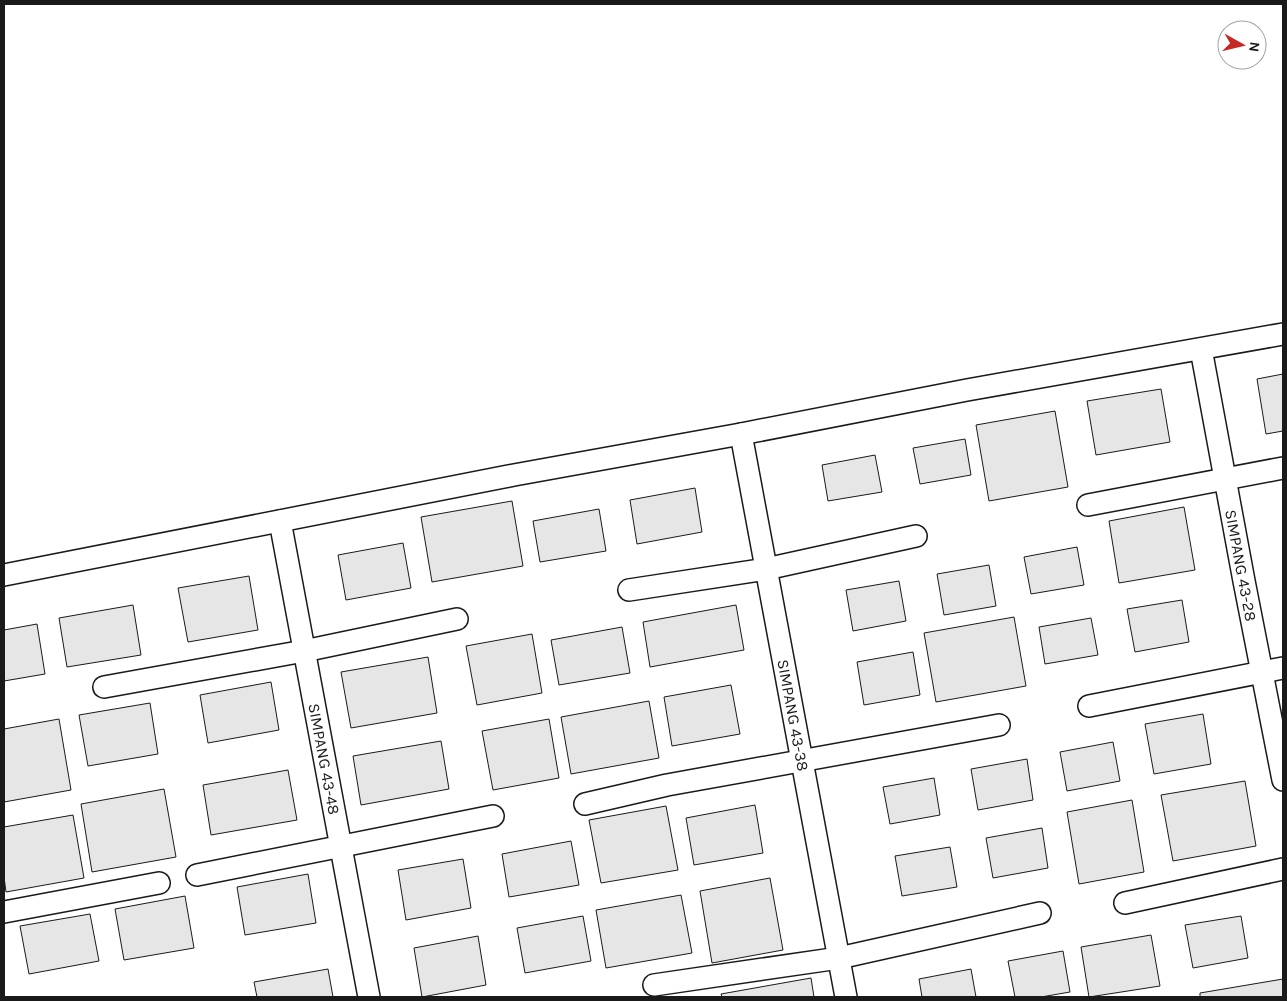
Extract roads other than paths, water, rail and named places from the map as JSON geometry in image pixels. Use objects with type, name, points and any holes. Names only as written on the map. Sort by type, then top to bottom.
[{"type":"street","points":[[4,575],[514,475],[741,434],[967,390],[1283,334]]},
{"type":"street","name":"SIMPANG 43-28","points":[[1201,349],[1283,780]]},
{"type":"street","name":"SIMPANG 43-38","points":[[741,434],[846,997]]},
{"type":"street","points":[[1088,505],[1283,468]]},
{"type":"street","name":"SIMPANG 43-48","points":[[280,521],[369,997]]},
{"type":"street","points":[[629,590],[766,569],[916,536]]},
{"type":"street","points":[[104,687],[457,619]]},
{"type":"street","points":[[1089,706],[1283,668]]},
{"type":"street","points":[[585,804],[667,784],[802,762],[1000,725]]},
{"type":"street","points":[[197,875],[493,816]]},
{"type":"street","points":[[1125,903],[1283,869]]},
{"type":"street","points":[[4,912],[159,883]]},
{"type":"street","points":[[654,985],[839,958],[1040,913]]}]
